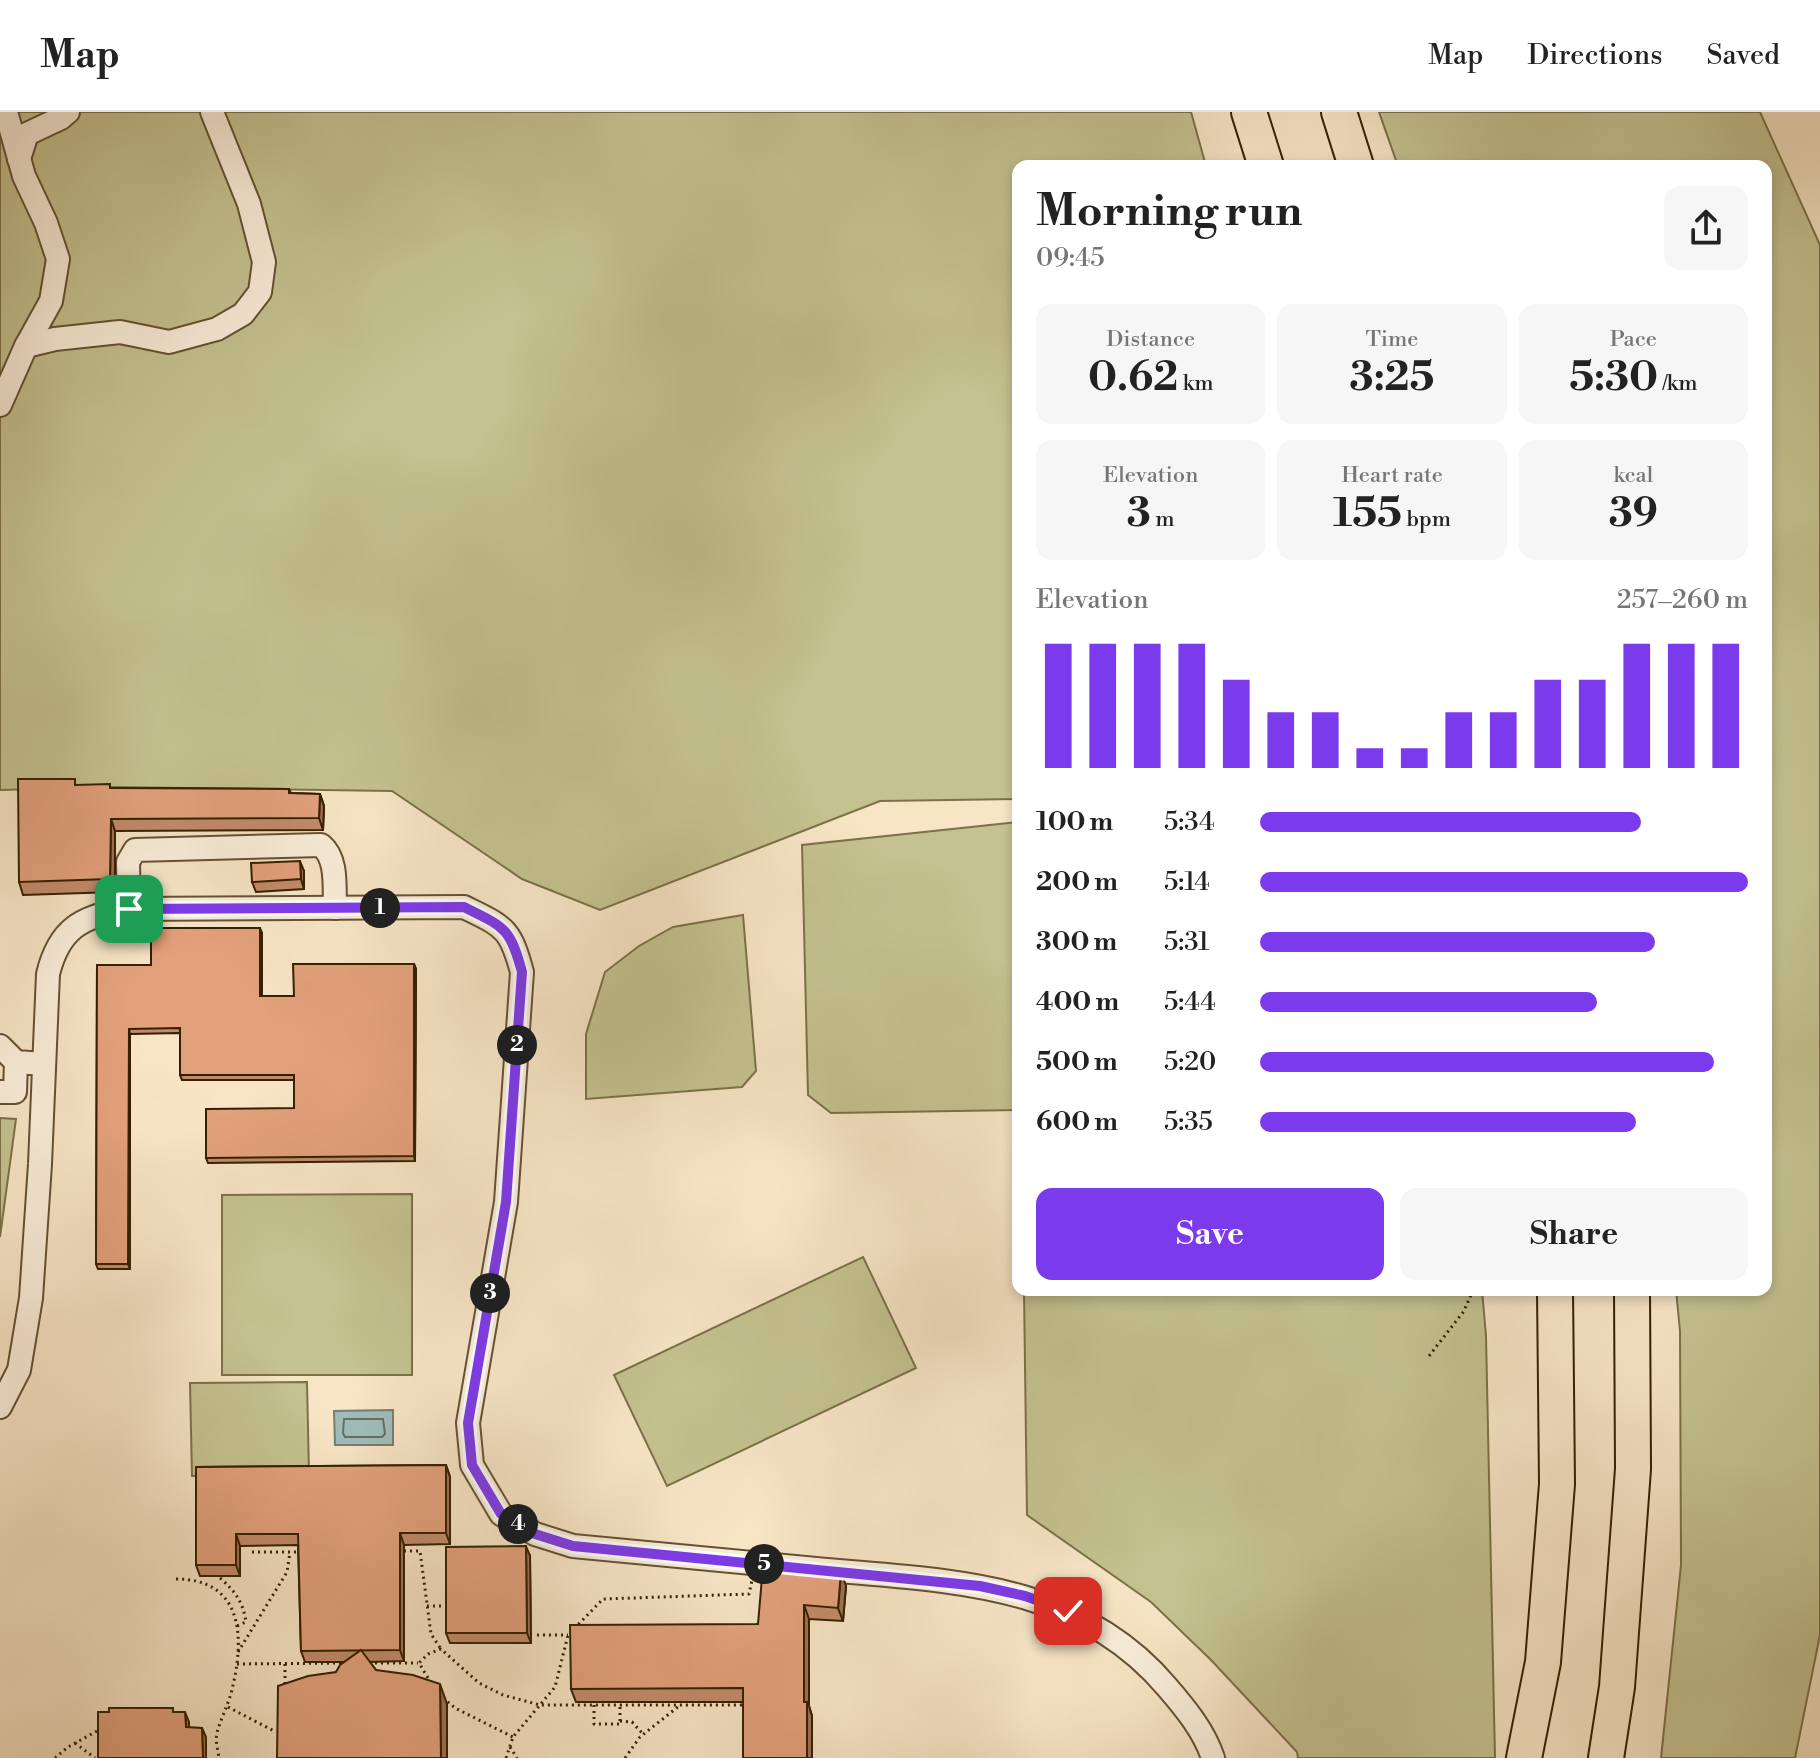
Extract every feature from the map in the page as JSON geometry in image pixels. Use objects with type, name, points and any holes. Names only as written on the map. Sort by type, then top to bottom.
[{"type":"highway","points":[[1249,112],[1264,160]]},
{"type":"highway","points":[[1339,112],[1354,160]]},
{"type":"highway","points":[[1524,1758],[1543,1662],[1557,1484],[1555,1296]]},
{"type":"highway","points":[[1606,1758],[1617,1687],[1633,1469],[1632,1296]]},
{"type":"street","points":[[2,396],[51,301],[58,259],[19,159],[6,112]]},
{"type":"street","points":[[19,159],[27,134],[68,112]]},
{"type":"street","points":[[26,346],[55,339],[120,332],[169,342],[217,329],[243,314],[260,292],[264,262],[249,204],[212,112]]},
{"type":"street","points":[[129,909],[128,862],[135,850],[321,845],[330,852],[334,869],[335,908]]},
{"type":"street","points":[[0,1407],[19,1370],[31,1298],[48,974],[54,952],[68,930],[103,913],[129,909],[464,907],[501,926],[515,948],[522,972],[506,1202],[468,1423],[472,1465],[501,1514],[535,1534],[573,1546],[980,1586],[1025,1596],[1068,1611],[1120,1641],[1149,1665],[1192,1716],[1213,1758]]},
{"type":"street","points":[[0,1092],[15,1092],[8,1054],[44,1064]]},
{"type":"path","points":[[1429,1356],[1464,1311],[1470,1296]]},
{"type":"path","points":[[391,1551],[420,1551],[431,1634],[441,1649],[479,1683],[503,1695],[540,1705],[742,1705]]},
{"type":"path","points":[[252,1552],[304,1552]]},
{"type":"path","points":[[238,1652],[287,1572],[290,1552]]},
{"type":"path","points":[[506,1758],[513,1737],[555,1687],[568,1635],[603,1599],[749,1594],[756,1563]]},
{"type":"path","points":[[220,1578],[236,1594],[244,1611],[246,1622],[237,1626]]},
{"type":"path","points":[[176,1579],[205,1583],[220,1592],[231,1605],[237,1626],[237,1664],[216,1737],[219,1758]]},
{"type":"path","points":[[427,1606],[448,1606]]},
{"type":"path","points":[[537,1635],[568,1635]]},
{"type":"path","points":[[359,1663],[419,1663],[428,1654],[441,1649]]},
{"type":"path","points":[[237,1664],[348,1663],[352,1671]]},
{"type":"path","points":[[376,1671],[381,1663]]},
{"type":"path","points":[[419,1663],[435,1690],[446,1701],[513,1737]]},
{"type":"path","points":[[285,1664],[285,1689]]},
{"type":"path","points":[[625,1758],[643,1734],[684,1704]]},
{"type":"path","points":[[594,1705],[594,1724],[620,1724],[620,1705]]},
{"type":"path","points":[[226,1706],[274,1731]]},
{"type":"path","points":[[620,1721],[632,1722],[643,1734]]},
{"type":"path","points":[[55,1758],[97,1731]]},
{"type":"path","points":[[75,1743],[95,1758]]},
{"type":"path","points":[[510,1747],[517,1758]]},
{"type":"shaded area","points":[[0,112],[1191,112],[1204,160],[1012,160],[1012,799],[880,801],[600,910],[522,879],[392,791],[115,787],[0,790]]},
{"type":"shaded area","points":[[1379,112],[1760,112],[1820,245],[1820,1635],[1795,1758],[1661,1758],[1681,1565],[1680,1331],[1677,1296],[1772,1296],[1772,160],[1396,160]]},
{"type":"shaded area","points":[[1012,823],[1012,1110],[831,1113],[808,1095],[802,845]]},
{"type":"shaded area","points":[[743,915],[756,1071],[742,1087],[586,1099],[586,1034],[605,972],[639,946],[673,927]]},
{"type":"shaded area","points":[[0,1118],[16,1119],[0,1237]]},
{"type":"shaded area","points":[[412,1194],[412,1375],[222,1375],[222,1195]]},
{"type":"shaded area","points":[[863,1257],[916,1368],[667,1486],[614,1375]]},
{"type":"shaded area","points":[[1024,1296],[1483,1296],[1495,1758],[1298,1758],[1297,1752],[1211,1660],[1151,1602],[1027,1515]]},
{"type":"shaded area","points":[[307,1382],[309,1475],[192,1476],[190,1383]]},
{"type":"water","points":[[393,1410],[393,1445],[335,1445],[334,1411]]},
{"type":"building","points":[[18,779],[75,779],[75,785],[110,784],[110,788],[289,789],[289,793],[320,794],[319,818],[111,819],[110,879],[19,882]]},
{"type":"building","points":[[300,861],[301,879],[252,882],[251,863]]},
{"type":"building","points":[[151,928],[260,928],[260,996],[294,996],[293,964],[414,964],[414,1156],[206,1158],[206,1109],[294,1108],[294,1075],[180,1075],[180,1028],[129,1029],[128,1264],[96,1264],[97,965],[151,965]]},
{"type":"building","points":[[446,1465],[446,1533],[400,1533],[400,1650],[301,1651],[298,1534],[236,1534],[236,1565],[196,1565],[196,1467]]},
{"type":"building","points":[[526,1546],[527,1633],[446,1633],[446,1547]]},
{"type":"building","points":[[763,1566],[841,1572],[838,1608],[804,1605],[807,1758],[743,1758],[743,1688],[571,1689],[570,1625],[758,1624]]},
{"type":"building","points":[[361,1650],[376,1670],[413,1675],[440,1684],[441,1758],[277,1758],[278,1686],[308,1676],[336,1672],[340,1665]]},
{"type":"building","points":[[109,1708],[173,1708],[173,1712],[185,1712],[186,1727],[202,1728],[203,1758],[98,1758],[98,1712],[109,1712]]},
{"type":"route","points":[[129,909],[464,907],[501,926],[515,948],[522,972],[506,1202],[468,1423],[472,1465],[501,1514],[535,1534],[573,1546],[980,1586],[1025,1596],[1068,1611]]}]
